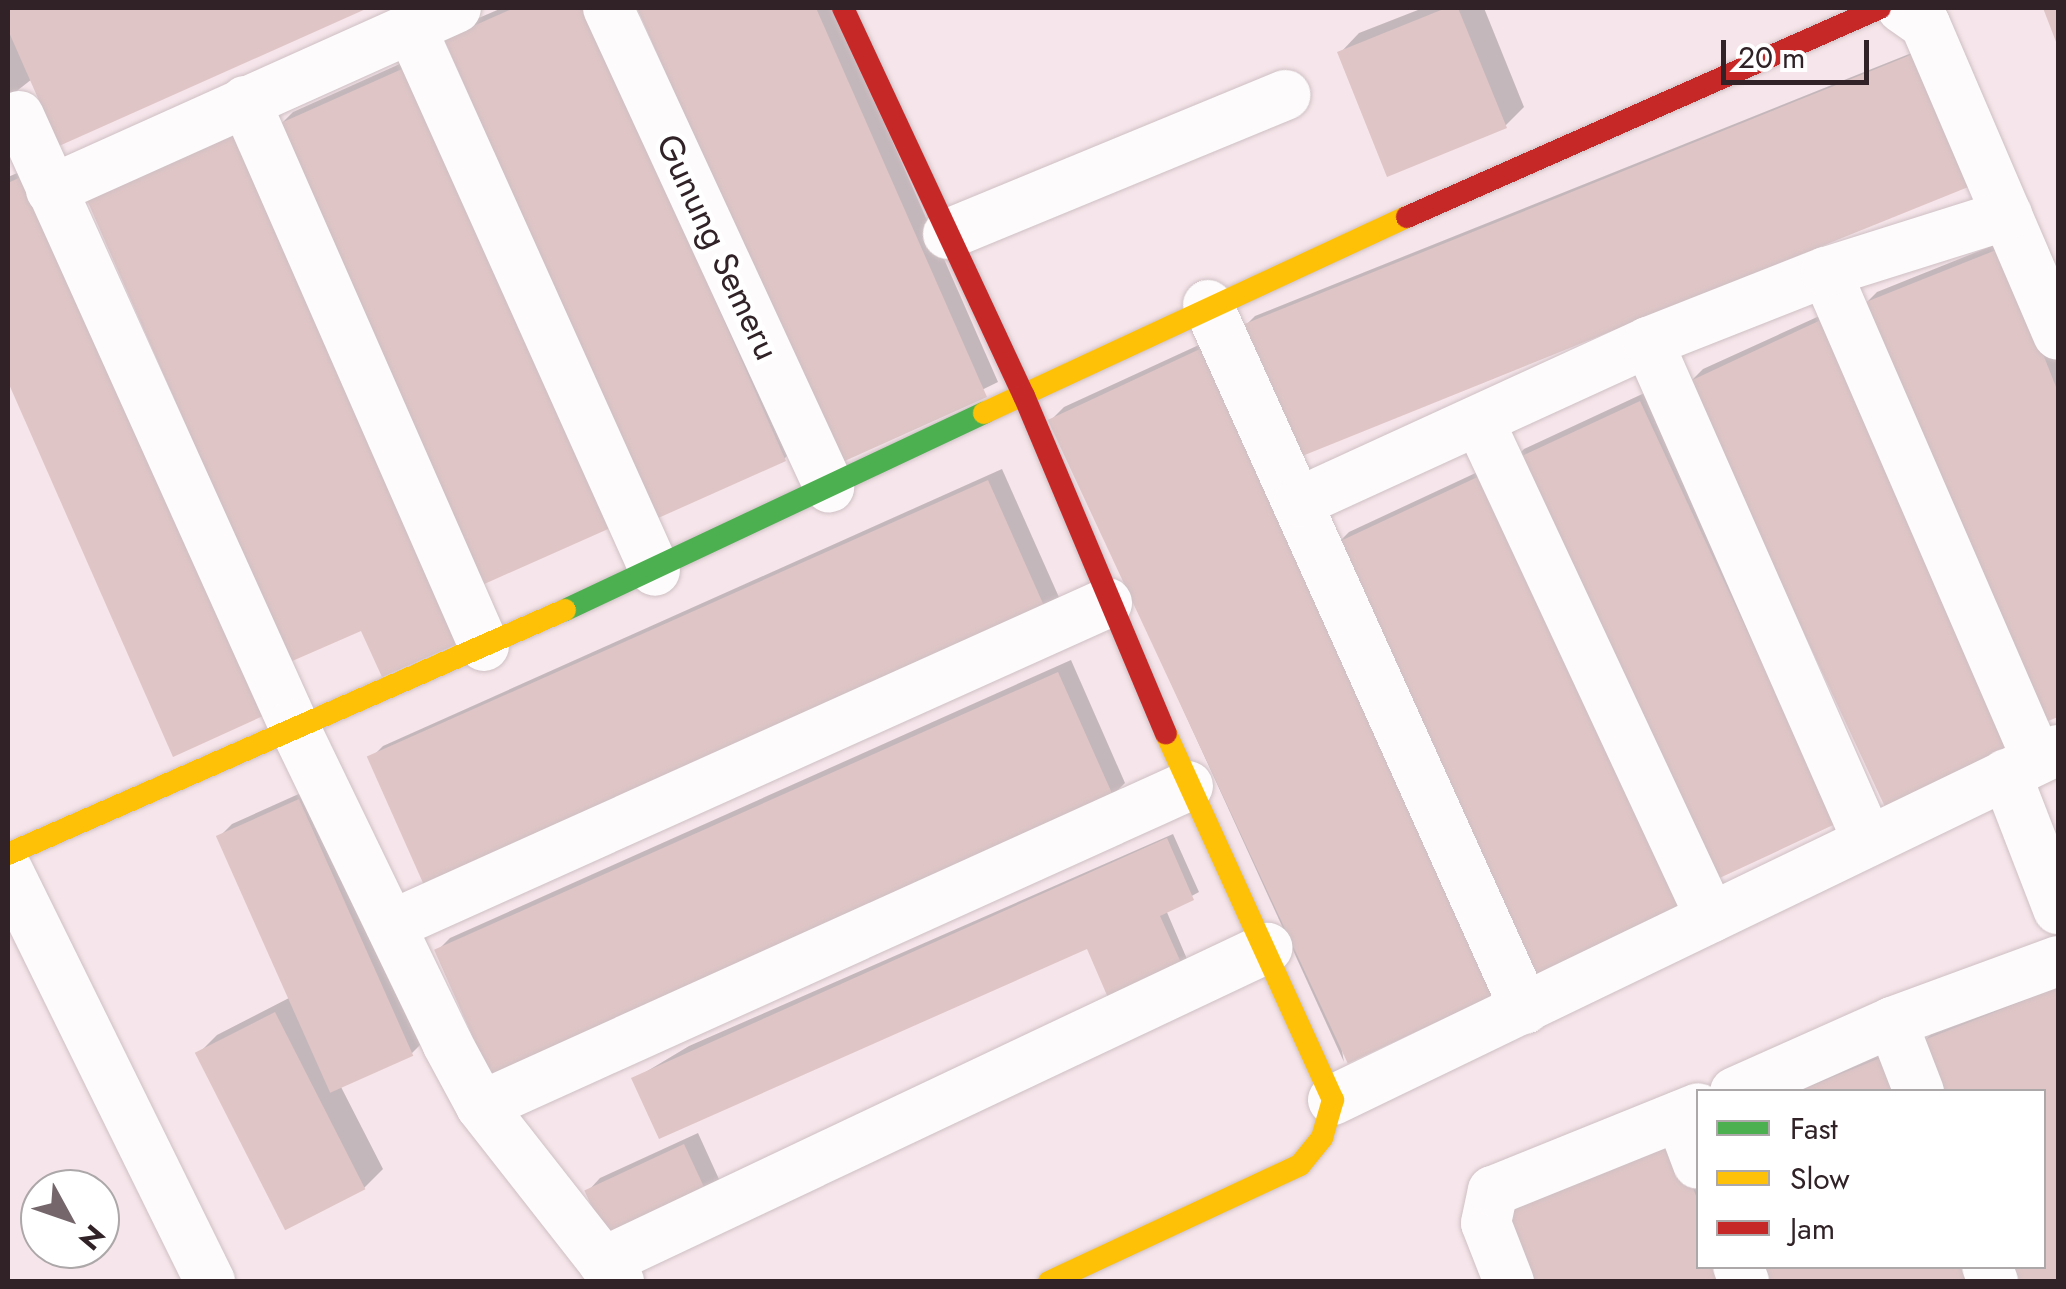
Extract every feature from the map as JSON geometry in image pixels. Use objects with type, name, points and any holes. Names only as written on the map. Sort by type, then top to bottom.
[{"type":"street","points":[[51,190],[456,8]]},
{"type":"street","name":"Gunung Semeru","points":[[608,8],[828,488]]},
{"type":"street","points":[[842,8],[1024,396],[1107,603],[1334,1100],[1322,1138],[1300,1166],[1048,1282]]},
{"type":"street","points":[[8,854],[293,724],[655,571],[1208,304],[1880,8]]},
{"type":"street","points":[[1902,8],[1925,24],[2058,334]]},
{"type":"street","points":[[411,28],[655,571]]},
{"type":"street","points":[[948,234],[1286,95]]},
{"type":"street","points":[[245,101],[484,646]]},
{"type":"street","points":[[19,116],[293,724],[481,1106],[611,1272],[1267,948]]},
{"type":"street","points":[[1298,502],[1648,342],[1826,272],[2007,216]]},
{"type":"street","points":[[1826,272],[2034,761],[2031,839],[2058,909]]},
{"type":"street","points":[[1208,304],[1525,1009]]},
{"type":"street","points":[[1648,342],[1867,838]]},
{"type":"street","points":[[1478,421],[1711,918]]},
{"type":"street","points":[[394,924],[1107,603]]},
{"type":"street","points":[[1334,1100],[1867,838],[2034,761]]},
{"type":"street","points":[[481,1106],[1188,786]]},
{"type":"street","points":[[8,871],[208,1281]]},
{"type":"street","points":[[1742,1089],[1892,1022],[2058,961]]},
{"type":"street","points":[[1892,1022],[1918,1089]]},
{"type":"street","points":[[1509,1282],[1486,1223],[1492,1191],[1689,1112],[1696,1152]]},
{"type":"building","points":[[8,8],[368,8],[59,146],[8,30]]},
{"type":"building","points":[[514,8],[586,8],[786,461],[656,519],[444,39]]},
{"type":"building","points":[[637,8],[816,8],[987,397],[838,464]]},
{"type":"building","points":[[1446,8],[1458,8],[1507,128],[1387,177],[1337,52]]},
{"type":"building","points":[[2043,8],[2058,8],[2058,47]]},
{"type":"building","points":[[1918,52],[1972,186],[1292,460],[1238,327]]},
{"type":"building","points":[[411,65],[616,525],[483,585],[278,124]]},
{"type":"building","points":[[236,123],[464,641],[382,677],[361,631],[290,662],[83,191]]},
{"type":"building","points":[[25,175],[263,716],[173,757],[8,382],[8,183]]},
{"type":"building","points":[[2001,248],[2058,392],[2058,717],[2031,728],[1861,304]]},
{"type":"building","points":[[1823,319],[2022,745],[1886,808],[1687,382]]},
{"type":"building","points":[[1200,349],[1500,992],[1348,1063],[1048,420]]},
{"type":"building","points":[[1640,401],[1837,823],[1706,885],[1509,462]]},
{"type":"building","points":[[1484,474],[1690,916],[1540,986],[1334,544]]},
{"type":"building","points":[[988,480],[1050,619],[429,895],[367,757]]},
{"type":"building","points":[[1058,672],[1114,798],[490,1076],[434,950]]},
{"type":"building","points":[[299,799],[413,1056],[330,1093],[216,836]]},
{"type":"building","points":[[1167,838],[1194,900],[1160,916],[1183,967],[1109,1000],[1087,949],[659,1139],[631,1078]]},
{"type":"building","points":[[2058,987],[2058,1282],[2012,1282],[2008,1269],[2046,1269],[2046,1089],[1937,1089],[1919,1042]]},
{"type":"building","points":[[275,1012],[365,1189],[285,1230],[195,1053]]},
{"type":"building","points":[[1885,1056],[1898,1089],[1803,1089]]},
{"type":"building","points":[[684,1144],[711,1203],[612,1249],[584,1190]]},
{"type":"building","points":[[1676,1144],[1696,1196],[1696,1269],[1725,1269],[1730,1282],[1530,1282],[1503,1213]]},
{"type":"building","points":[[1765,1269],[1967,1269],[1967,1282],[1765,1282]]},
{"type":"traffic: fast","points":[[565,610],[984,413]]},
{"type":"traffic: slow","points":[[984,413],[1407,217]]},
{"type":"traffic: slow","points":[[8,854],[565,610]]},
{"type":"traffic: slow","points":[[1049,1282],[1300,1165],[1322,1138],[1333,1100],[1166,733]]},
{"type":"traffic: jam","points":[[843,8],[1024,396],[1166,733]]},
{"type":"traffic: jam","points":[[1407,217],[1880,8]]}]
